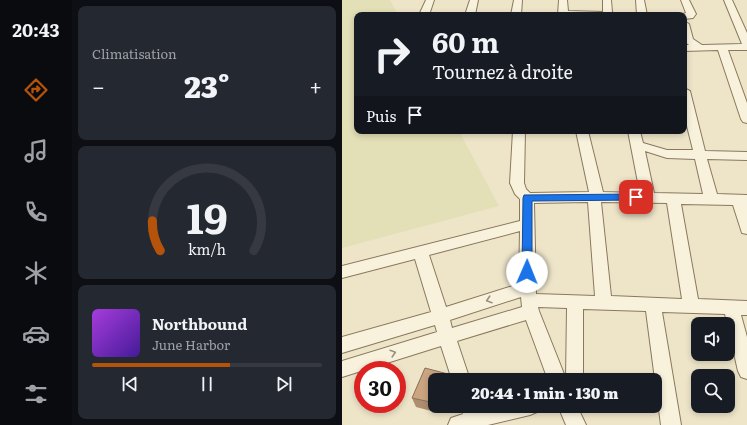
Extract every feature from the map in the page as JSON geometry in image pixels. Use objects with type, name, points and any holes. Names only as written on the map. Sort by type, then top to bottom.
[{"type":"street","points":[[425,12],[430,0]]},
{"type":"street","points":[[471,12],[474,0]]},
{"type":"street","points":[[516,12],[518,0]]},
{"type":"street","points":[[563,0],[563,12]]},
{"type":"street","points":[[607,0],[608,12]]},
{"type":"street","points":[[640,0],[642,12]]},
{"type":"street","points":[[686,0],[691,14],[690,16],[687,16]]},
{"type":"street","points":[[687,48],[747,46],[728,0]]},
{"type":"street","points":[[687,36],[688,40],[699,47]]},
{"type":"street","points":[[722,47],[747,119]]},
{"type":"street","points":[[687,103],[710,199]]},
{"type":"street","points":[[519,134],[517,184],[520,191],[527,198],[529,300],[555,373]]},
{"type":"street","points":[[583,134],[596,196],[604,302]]},
{"type":"street","points":[[635,134],[648,198]]},
{"type":"street","points":[[637,145],[659,152],[747,156]]},
{"type":"street","points":[[527,198],[596,196],[743,199],[747,229]]},
{"type":"street","points":[[673,198],[691,306]]},
{"type":"street","points":[[342,272],[528,224]]},
{"type":"street","points":[[421,252],[459,373]]},
{"type":"street","points":[[342,369],[446,336],[529,300]]},
{"type":"street","points":[[342,345],[440,316],[529,300],[739,307],[747,371]]},
{"type":"street","points":[[575,301],[575,373]]},
{"type":"street","points":[[653,304],[671,425]]},
{"type":"street","points":[[467,417],[490,413]]},
{"type":"street","points":[[570,413],[576,425]]},
{"type":"shaded area","points":[[342,0],[390,0],[396,12],[354,12],[354,134],[461,134],[499,206],[342,248]]},
{"type":"building","points":[[425,368],[444,373],[428,373],[428,401],[412,398]]},
{"type":"route","points":[[527,272],[527,198],[594,196],[636,197]]}]
